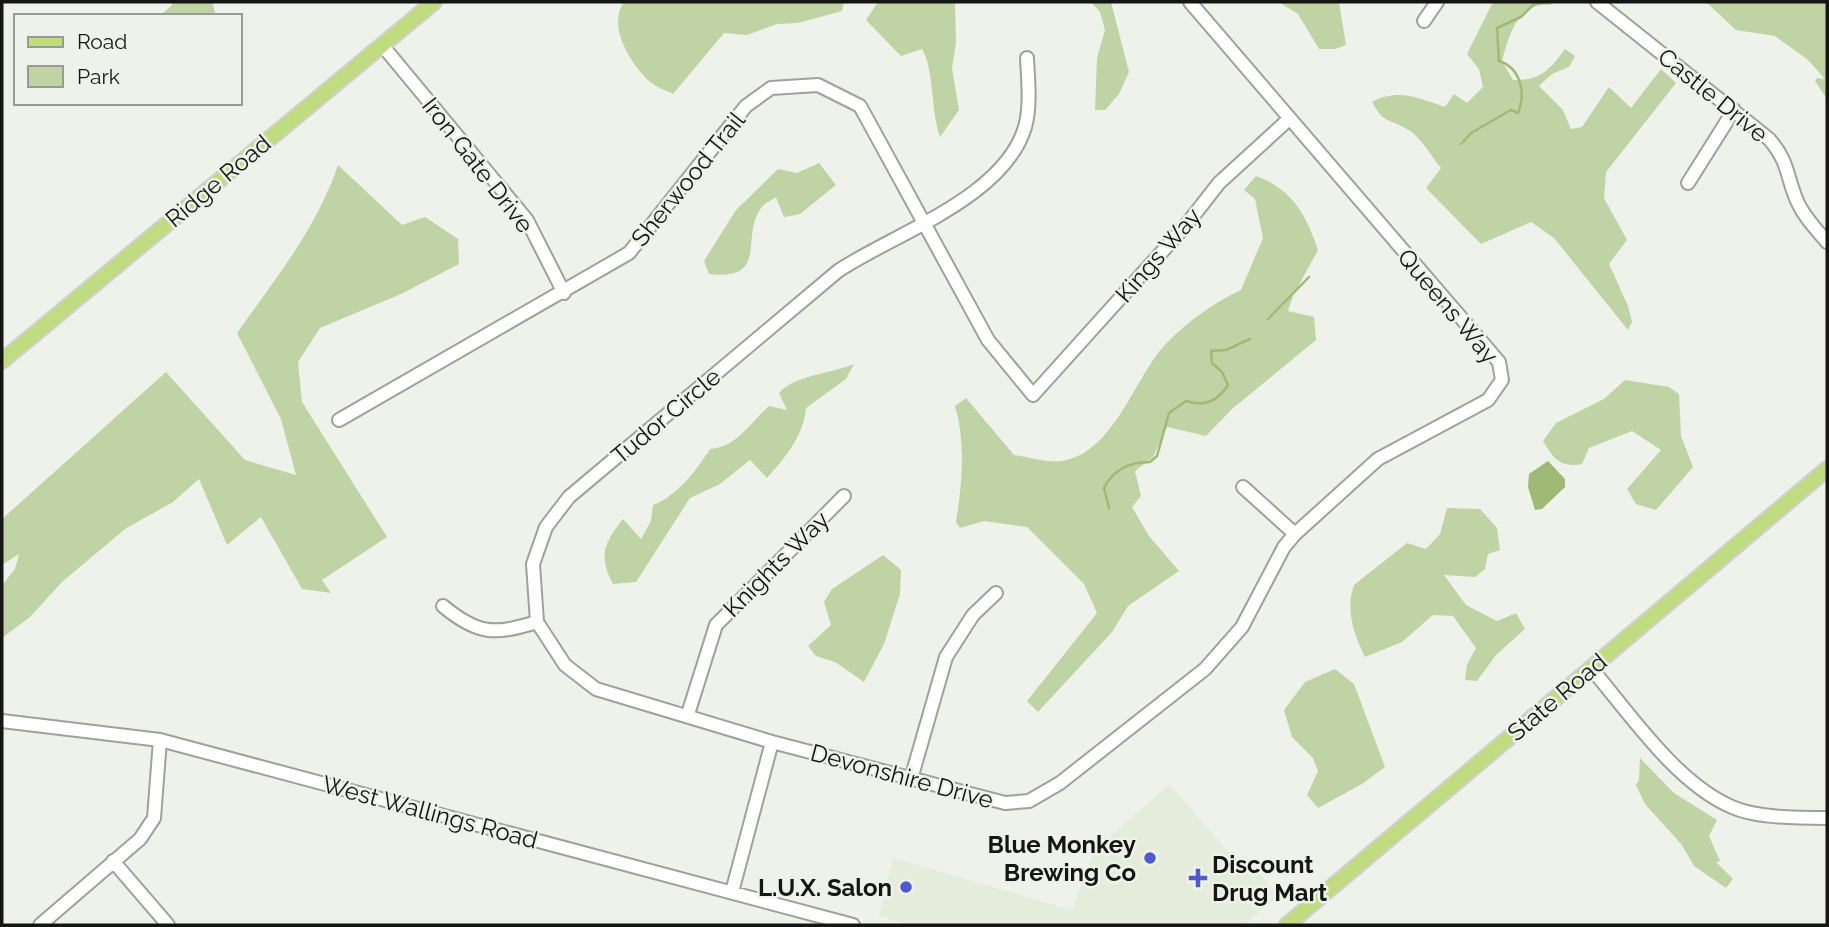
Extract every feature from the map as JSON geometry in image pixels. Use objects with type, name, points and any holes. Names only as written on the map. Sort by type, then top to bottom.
[{"type":"main road","name":"Ridge Road","points":[[2,361],[435,2]]},
{"type":"main road","name":"State Road","points":[[1287,925],[1827,469]]},
{"type":"street","name":"Queens Way","points":[[1190,2],[1499,362],[1502,380],[1488,400],[1378,459],[1295,534],[1284,548],[1242,627],[1228,643]]},
{"type":"street","points":[[1424,21],[1437,2]]},
{"type":"street","name":"Castle Drive","points":[[1597,2],[1769,139],[1784,156],[1796,199],[1805,216],[1827,242]]},
{"type":"street","name":"Iron Gate Drive","points":[[382,45],[527,220],[564,293]]},
{"type":"street","name":"Tudor Circle","points":[[772,742],[688,714],[596,689],[565,664],[537,622],[533,564],[546,527],[569,497],[838,271],[870,249],[979,190],[1006,162],[1025,127],[1027,58]]},
{"type":"street","name":"Sherwood Trail","points":[[339,419],[564,293],[629,253],[746,106],[771,88],[818,85],[860,106],[988,340],[1033,395]]},
{"type":"street","points":[[1688,183],[1734,110]]},
{"type":"street","name":"Kings Way","points":[[1033,395],[1187,224],[1219,183],[1289,119]]},
{"type":"street","points":[[1243,487],[1295,534]]},
{"type":"street","name":"Knights Way","points":[[688,714],[716,625],[844,496]]},
{"type":"street","points":[[911,779],[946,657],[974,615],[996,593]]},
{"type":"street","points":[[443,606],[466,625],[491,630],[503,632],[537,622]]},
{"type":"street","name":"Devonshire Drive","points":[[772,742],[1005,803],[1029,801],[1059,783],[1170,698],[1205,668],[1228,643]]},
{"type":"street","points":[[1591,668],[1684,775],[1732,807],[1796,818],[1827,818]]},
{"type":"street","name":"West Wallings Road","points":[[2,722],[160,740],[853,925]]},
{"type":"street","points":[[40,925],[140,839],[154,818],[160,740]]},
{"type":"street","points":[[732,892],[772,742]]},
{"type":"street","points":[[113,861],[168,925]]},
{"type":"shaded area","points":[[1548,461],[1565,479],[1565,487],[1542,509],[1535,510],[1528,487],[1529,474]]},
{"type":"shaded area","points":[[1169,784],[1234,858],[1246,856],[1278,896],[1244,925],[911,925],[879,916],[893,858],[1072,910],[1094,851]]},
{"type":"green space","points":[[172,2],[212,2],[215,14],[162,14]]},
{"type":"green space","points":[[624,2],[844,2],[842,11],[798,23],[777,24],[747,35],[724,33],[673,94],[649,81],[628,54],[619,33],[618,22]]},
{"type":"green space","points":[[878,2],[955,2],[956,43],[952,68],[959,110],[940,137],[929,68],[922,49],[901,56],[866,20]]},
{"type":"green space","points":[[1091,2],[1111,2],[1129,72],[1119,94],[1105,110],[1095,110],[1097,58],[1105,30],[1100,12]]},
{"type":"green space","points":[[1279,2],[1339,2],[1346,45],[1335,49],[1319,49],[1298,14]]},
{"type":"green space","points":[[1493,2],[1551,2],[1551,5],[1539,5],[1530,9],[1517,21],[1502,61],[1513,80],[1522,80],[1543,73],[1565,49],[1575,56],[1569,67],[1552,74],[1539,86],[1563,110],[1571,129],[1582,127],[1609,87],[1631,108],[1661,69],[1676,83],[1606,172],[1604,198],[1627,240],[1609,264],[1628,306],[1632,322],[1628,330],[1554,238],[1531,222],[1481,244],[1426,188],[1441,168],[1426,147],[1412,132],[1383,117],[1372,102],[1399,95],[1445,107],[1454,94],[1467,103],[1483,87],[1479,69],[1467,54]]},
{"type":"green space","points":[[1706,2],[1827,2],[1827,99],[1815,81],[1817,78],[1825,79],[1808,60],[1775,36],[1736,30]]},
{"type":"green space","points":[[819,163],[836,185],[800,214],[784,217],[776,197],[767,203],[756,218],[747,263],[740,270],[728,274],[709,274],[704,261],[736,210],[778,169],[797,173]]},
{"type":"green space","points":[[338,165],[402,225],[425,217],[458,239],[459,264],[401,294],[320,328],[298,362],[302,402],[387,537],[322,580],[331,593],[302,589],[261,517],[227,545],[199,479],[173,502],[125,529],[62,582],[30,617],[2,638],[2,585],[15,569],[19,554],[2,565],[2,519],[166,372],[245,460],[296,475],[281,419],[237,333],[307,232]]},
{"type":"green space","points":[[1256,176],[1279,188],[1296,204],[1318,250],[1293,296],[1288,311],[1314,317],[1316,340],[1232,409],[1206,436],[1167,427],[1153,457],[1135,471],[1141,496],[1132,507],[1149,536],[1179,571],[1128,606],[1112,632],[1038,712],[1027,701],[1097,613],[1084,584],[1027,527],[984,521],[960,528],[956,522],[962,449],[955,406],[966,398],[1014,455],[1044,461],[1062,461],[1080,455],[1095,444],[1121,413],[1163,347],[1200,314],[1241,290],[1263,238],[1255,199],[1244,190]]},
{"type":"green space","points":[[854,364],[846,379],[806,408],[798,437],[767,478],[750,460],[720,484],[690,498],[636,582],[613,584],[608,574],[605,550],[611,535],[623,519],[641,539],[651,521],[653,505],[678,489],[710,449],[736,439],[769,406],[787,410],[779,393],[794,382]]},
{"type":"green space","points":[[1625,380],[1669,387],[1679,394],[1681,436],[1693,467],[1656,510],[1636,504],[1627,489],[1661,450],[1632,431],[1589,448],[1582,464],[1574,465],[1558,461],[1543,441],[1556,423],[1604,399]]},
{"type":"green space","points":[[1447,508],[1480,509],[1497,528],[1500,550],[1488,554],[1485,569],[1475,577],[1444,575],[1466,605],[1497,621],[1516,613],[1525,629],[1496,655],[1477,681],[1465,680],[1467,665],[1476,648],[1453,616],[1433,615],[1402,642],[1365,657],[1352,622],[1350,603],[1354,585],[1407,543],[1426,549],[1440,534]]},
{"type":"green space","points":[[883,555],[901,570],[900,594],[884,644],[864,682],[835,662],[816,656],[808,646],[831,625],[824,602],[832,589]]},
{"type":"green space","points":[[1335,669],[1354,684],[1385,767],[1362,784],[1318,808],[1307,795],[1318,771],[1313,758],[1292,737],[1284,710],[1305,682]]},
{"type":"green space","points":[[1640,758],[1674,793],[1717,820],[1709,836],[1720,861],[1716,862],[1733,879],[1726,888],[1694,866],[1682,845],[1645,804],[1636,785],[1639,780]]},
{"type":"waterway","points":[[1461,144],[1471,133],[1511,110],[1518,113],[1522,97],[1520,82],[1512,69],[1499,61],[1497,28],[1521,17],[1534,4],[1545,2]]},
{"type":"waterway","points":[[1268,319],[1309,277]]},
{"type":"waterway","points":[[1109,508],[1104,488],[1112,476],[1123,468],[1150,462],[1157,456],[1169,413],[1186,401],[1205,403],[1215,399],[1228,385],[1222,372],[1212,363],[1211,351],[1226,350],[1250,339]]},
{"type":"place","name":"Blue Monkey Brewing Co","points":[[1150,858]]},
{"type":"place","name":"Discount Drug Mart","points":[[1198,878]]},
{"type":"place","name":"L.U.X. Salon","points":[[906,887]]}]
